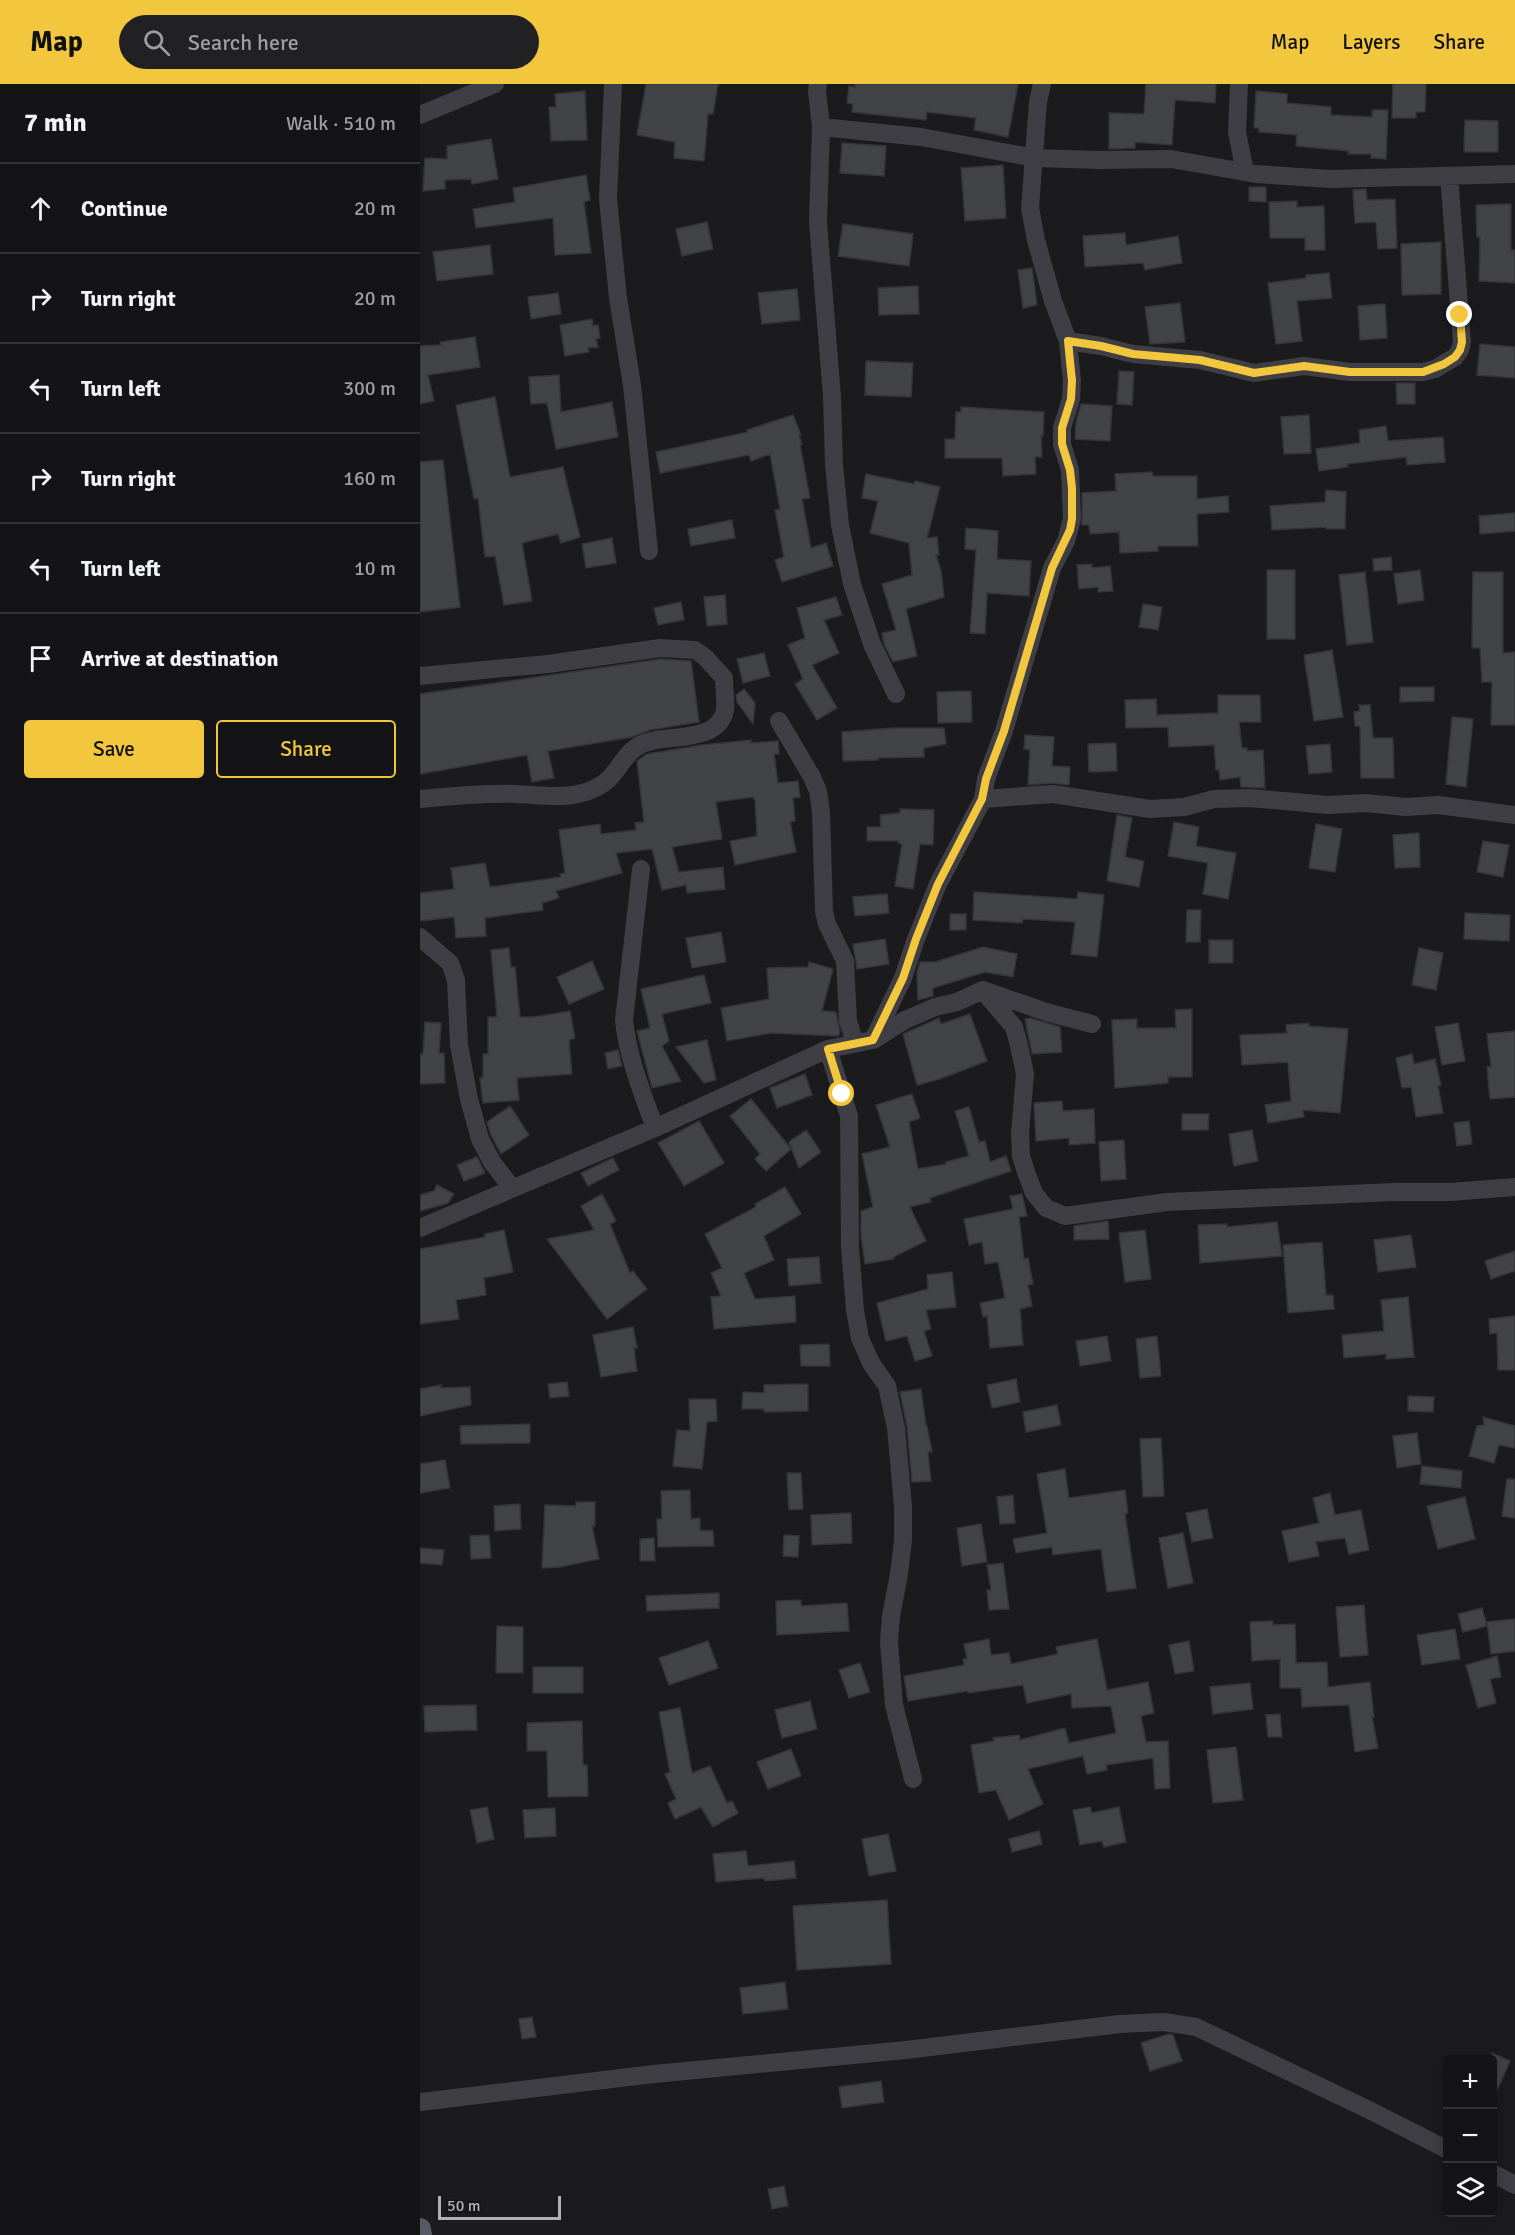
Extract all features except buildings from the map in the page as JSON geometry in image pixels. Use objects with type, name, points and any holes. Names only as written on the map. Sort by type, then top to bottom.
[{"type":"main road","points":[[420,2229],[421,2235]]},
{"type":"street","points":[[420,115],[495,84]]},
{"type":"street","points":[[613,84],[608,199],[618,298],[632,385],[649,551]]},
{"type":"street","points":[[818,84],[821,127],[818,222],[840,525],[852,585],[872,644],[896,694]]},
{"type":"street","points":[[873,1040],[903,978],[938,884],[982,799],[986,779],[1004,731],[1052,568],[1066,541],[1072,519],[1070,470],[1062,444],[1062,428],[1071,399],[1072,381],[1068,341],[1053,301],[1030,208],[1038,102],[1042,84]]},
{"type":"street","points":[[1239,84],[1237,132],[1245,172]]},
{"type":"street","points":[[821,127],[921,137],[1035,158],[1171,159],[1245,172],[1331,178],[1515,174]]},
{"type":"street","points":[[1068,341],[1133,354],[1200,360],[1254,373],[1304,366],[1350,372],[1423,372],[1435,369],[1455,357],[1462,342],[1449,176]]},
{"type":"street","points":[[420,676],[548,664],[660,648],[695,650],[705,657],[724,678],[725,711],[718,723],[705,733],[644,743],[632,750],[605,783],[578,795],[555,797],[515,794],[420,799]]},
{"type":"street","points":[[779,721],[818,791],[821,812],[824,911],[827,924],[845,961],[848,1021],[855,1043]]},
{"type":"street","points":[[982,799],[1053,794],[1150,809],[1184,807],[1214,799],[1250,798],[1328,805],[1365,803],[1406,807],[1438,805],[1515,814]]},
{"type":"street","points":[[641,869],[624,1020],[632,1061],[655,1128]]},
{"type":"street","points":[[420,937],[450,963],[456,980],[459,1045],[477,1129],[492,1161],[512,1188]]},
{"type":"street","points":[[983,990],[1014,1027],[1019,1046],[1024,1074],[1020,1132],[1021,1156],[1026,1172],[1034,1193],[1046,1208],[1065,1216],[1167,1202],[1394,1192],[1450,1192],[1515,1187]]},
{"type":"street","points":[[420,1228],[655,1128],[828,1049],[873,1040],[905,1020],[935,1007],[957,1002],[983,990],[1046,1012],[1092,1024]]},
{"type":"street","points":[[828,1049],[849,1116],[850,1248],[856,1319],[860,1338],[871,1363],[887,1386],[896,1428],[903,1506],[903,1541],[889,1642],[894,1705],[913,1779]]},
{"type":"street","points":[[420,2102],[654,2074],[906,2050],[1120,2024],[1164,2022],[1196,2027],[1443,2148]]},
{"type":"street","points":[[1497,2176],[1515,2185]]},
{"type":"route","points":[[842,1094],[828,1049],[873,1040],[890,1008],[938,884],[982,799],[986,779],[1004,731],[1052,568],[1070,530],[1072,488],[1070,470],[1062,444],[1064,417],[1071,399],[1072,381],[1068,341],[1133,354],[1200,360],[1254,373],[1304,366],[1350,372],[1423,372],[1444,364],[1455,357],[1460,350],[1462,342],[1460,315]]}]
